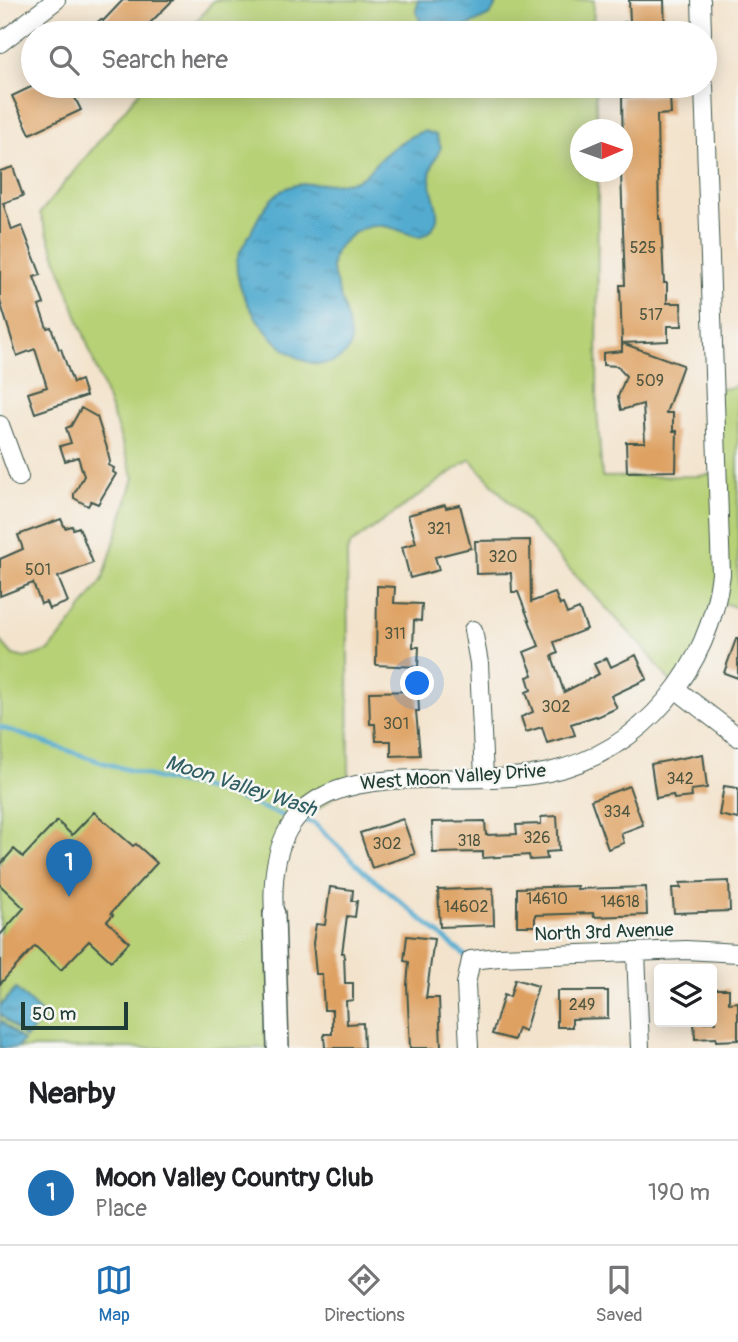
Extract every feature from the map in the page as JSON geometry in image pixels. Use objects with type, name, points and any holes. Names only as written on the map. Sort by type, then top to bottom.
[{"type":"street","points":[[29,21],[56,0]]},
{"type":"street","points":[[701,0],[702,21]]},
{"type":"street","points":[[0,43],[21,27]]},
{"type":"street","name":"West Moon Valley Drive","points":[[278,1048],[272,888],[282,838],[302,811],[331,791],[347,785],[549,772],[593,756],[619,743],[646,722],[677,690],[700,650],[718,601],[721,574],[704,98]]},
{"type":"street","points":[[0,425],[19,477]]},
{"type":"street","points":[[472,629],[480,663],[484,778]]},
{"type":"street","points":[[677,690],[738,737]]},
{"type":"street","name":"North 3rd Avenue","points":[[468,1048],[466,984],[471,960],[686,950],[738,953]]},
{"type":"street","points":[[636,952],[640,1048]]},
{"type":"green space","points":[[214,0],[594,0],[593,21],[197,21]]},
{"type":"green space","points":[[134,98],[596,98],[597,119],[570,119],[570,182],[598,182],[597,409],[602,477],[699,476],[718,473],[715,389],[732,388],[738,383],[738,608],[718,601],[677,690],[643,647],[470,459],[351,544],[347,552],[347,785],[282,839],[278,1048],[0,1048],[0,640],[13,655],[25,658],[49,651],[103,579],[134,478],[40,213]]},
{"type":"water","points":[[418,0],[499,0],[490,15],[478,21],[420,21],[416,11]]},
{"type":"water","points":[[424,131],[436,135],[441,147],[430,175],[437,211],[435,225],[421,237],[387,227],[373,226],[356,232],[341,244],[333,260],[332,269],[347,321],[350,347],[335,361],[318,364],[301,359],[268,333],[254,314],[238,276],[237,260],[241,250],[264,208],[278,193],[302,184],[342,183],[361,178],[392,148]]},
{"type":"water","points":[[16,989],[45,1017],[25,1038],[0,1014],[0,1006]]},
{"type":"water","points":[[0,1020],[23,1041],[17,1048],[0,1048]]},
{"type":"building","points":[[123,0],[173,0],[152,21],[103,21]]},
{"type":"building","points":[[629,0],[664,0],[665,21],[630,21]]},
{"type":"building","points":[[21,92],[21,98],[75,98],[81,110],[30,134],[12,96]]},
{"type":"building","points":[[622,98],[670,98],[671,114],[657,115],[659,219],[667,303],[681,303],[682,326],[668,326],[668,341],[622,343],[620,285],[625,285],[621,182],[633,182],[633,119],[622,119]]},
{"type":"building","points":[[13,167],[23,196],[3,203],[12,230],[22,226],[41,275],[34,277],[44,304],[39,306],[47,328],[51,327],[73,383],[81,380],[86,396],[35,413],[28,393],[47,387],[35,349],[17,356],[0,301],[0,171]]},
{"type":"building","points":[[622,343],[683,365],[666,413],[673,413],[673,431],[677,431],[676,471],[627,472],[626,442],[645,442],[643,404],[621,410],[618,397],[626,376],[617,366],[603,365],[603,353],[622,351]]},
{"type":"building","points":[[81,408],[97,417],[107,448],[110,462],[108,465],[114,468],[113,472],[116,474],[98,504],[91,501],[88,506],[74,498],[84,476],[78,457],[65,461],[60,446],[71,443],[66,428],[71,426]]},
{"type":"building","points":[[445,505],[446,508],[460,505],[471,548],[435,557],[439,570],[410,578],[402,547],[416,543],[408,515]]},
{"type":"building","points":[[61,519],[65,528],[79,527],[93,563],[58,577],[68,602],[49,609],[46,602],[41,604],[33,583],[0,596],[0,559],[23,549],[18,535]]},
{"type":"building","points":[[530,540],[531,602],[555,593],[567,614],[579,609],[587,629],[554,642],[558,653],[552,656],[564,692],[599,674],[594,664],[607,658],[611,667],[636,655],[647,679],[611,696],[617,708],[571,724],[575,735],[547,743],[542,727],[526,732],[521,717],[533,712],[526,692],[531,690],[527,677],[533,675],[524,652],[539,646],[518,592],[512,592],[511,573],[476,574],[475,541]]},
{"type":"building","points":[[377,586],[395,587],[394,603],[422,604],[421,621],[414,620],[413,647],[419,647],[418,667],[376,665]]},
{"type":"building","points":[[738,639],[738,678],[724,673]]},
{"type":"building","points":[[418,691],[419,711],[416,711],[420,755],[391,756],[391,741],[376,741],[375,724],[370,724],[369,692]]},
{"type":"building","points":[[703,754],[707,788],[691,790],[692,797],[674,799],[673,795],[656,798],[651,764]]},
{"type":"building","points":[[629,786],[643,825],[621,833],[624,843],[608,849],[591,800]]},
{"type":"building","points":[[724,786],[738,788],[738,819],[719,815]]},
{"type":"building","points":[[94,812],[157,863],[111,913],[113,915],[107,921],[129,942],[111,961],[89,941],[61,970],[35,946],[0,984],[0,935],[24,908],[0,885],[0,865],[14,849],[23,857],[57,821],[72,835]]},
{"type":"building","points":[[557,816],[559,851],[546,852],[547,859],[530,860],[529,855],[483,858],[483,852],[433,853],[432,822],[485,821],[486,835],[517,834],[516,825],[541,824],[541,817]]},
{"type":"building","points":[[403,819],[415,854],[372,868],[360,833]]},
{"type":"building","points":[[729,881],[730,911],[674,913],[672,888],[681,888],[680,883]]},
{"type":"building","points":[[577,886],[577,889],[646,887],[647,915],[535,915],[535,926],[517,926],[517,888]]},
{"type":"building","points":[[330,887],[353,890],[352,901],[357,901],[355,917],[347,916],[342,953],[345,983],[353,983],[353,1000],[346,1001],[347,1024],[363,1023],[364,1048],[325,1048],[324,1034],[332,1034],[332,1010],[324,1010],[322,974],[316,974],[313,943],[316,924],[325,925]]},
{"type":"building","points":[[493,888],[494,925],[440,927],[438,890]]},
{"type":"building","points":[[407,936],[434,939],[426,998],[439,998],[441,1048],[410,1048],[407,985],[409,962],[404,961]]},
{"type":"building","points":[[515,979],[538,986],[525,1031],[518,1028],[514,1040],[492,1034],[504,995],[510,997]]},
{"type":"building","points":[[717,989],[729,989],[729,1003],[738,1002],[738,1040],[695,1039],[694,1027],[717,1027]]},
{"type":"building","points":[[557,991],[608,991],[608,1018],[572,1019],[572,1027],[557,1027]]},
{"type":"waterway","name":"Moon Valley Wash","points":[[0,727],[101,762],[160,779],[214,790],[292,819]]},
{"type":"waterway","name":"Moon Valley Wash","points":[[301,820],[314,823],[365,872],[468,958]]},
{"type":"place","name":"Moon Valley Country Club","points":[[69,897]]}]
